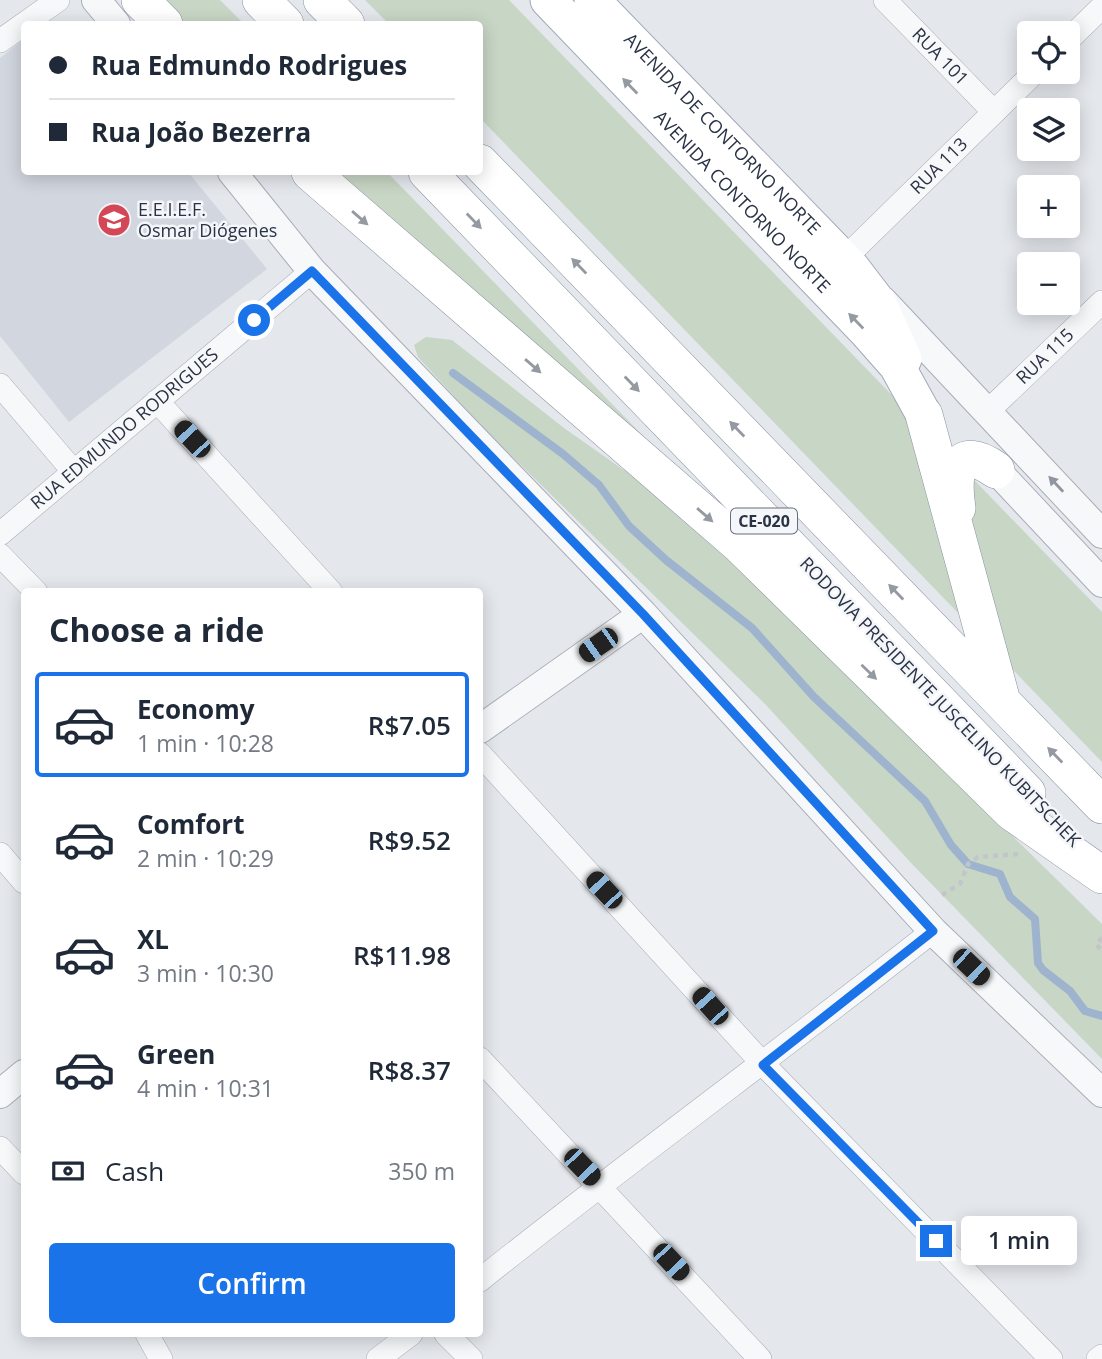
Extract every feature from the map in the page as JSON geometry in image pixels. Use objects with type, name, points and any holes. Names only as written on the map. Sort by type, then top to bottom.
[{"type":"highway","points":[[140,0],[161,21]]},
{"type":"highway","points":[[261,0],[282,21]]},
{"type":"highway","points":[[322,0],[343,21]]},
{"type":"highway","name":"CE-020","points":[[483,166],[1102,805]]},
{"type":"highway","points":[[313,175],[740,545],[1012,812],[1102,873]]},
{"type":"highway","name":"RODOVIA PRESIDENTE JUSCELINO KUBITSCHEK","points":[[430,175],[1102,873]]},
{"type":"highway","points":[[924,415],[1002,700]]},
{"type":"highway","points":[[972,598],[953,484],[954,471],[968,460],[987,464],[996,470]]},
{"type":"main road","name":"AVENIDA CONTORNO NORTE","points":[[548,0],[867,332],[897,366],[924,415]]},
{"type":"main road","name":"AVENIDA DE CONTORNO NORTE","points":[[592,0],[848,264],[878,302],[890,324],[924,415]]},
{"type":"street","points":[[28,21],[58,0]]},
{"type":"street","points":[[96,0],[114,21]]},
{"type":"street","name":"RUA 101","points":[[885,0],[994,112]]},
{"type":"street","points":[[1080,28],[1102,7]]},
{"type":"street","points":[[0,41],[21,26]]},
{"type":"street","name":"RUA 113","points":[[848,264],[1023,84]]},
{"type":"street","points":[[234,175],[312,271],[643,614],[933,931],[1102,1093]]},
{"type":"street","name":"AVENIDA CONTORNO NORTE","points":[[848,264],[1102,534]]},
{"type":"street","name":"RUA EDMUNDO RODRIGUES","points":[[0,534],[312,271]]},
{"type":"street","name":"RUA 115","points":[[988,411],[1102,302]]},
{"type":"street","points":[[0,385],[74,472]]},
{"type":"street","points":[[157,401],[327,588]]},
{"type":"street","points":[[996,470],[1102,583]]},
{"type":"street","points":[[0,555],[32,588]]},
{"type":"street","points":[[483,727],[643,614]]},
{"type":"street","points":[[483,757],[763,1065],[1051,1359]]},
{"type":"street","points":[[0,854],[21,878]]},
{"type":"street","points":[[483,1278],[600,1185],[763,1065],[933,931]]},
{"type":"street","points":[[483,1062],[760,1359]]},
{"type":"street","points":[[0,1094],[21,1076]]},
{"type":"street","points":[[0,1148],[21,1170]]},
{"type":"street","points":[[149,1337],[162,1359]]},
{"type":"street","points":[[378,1359],[407,1337]]},
{"type":"street","points":[[449,1337],[471,1359]]},
{"type":"street","points":[[1098,1359],[1102,1356]]},
{"type":"path","points":[[942,895],[960,884],[968,864],[978,857],[1030,852]]},
{"type":"path","points":[[1102,938],[1096,944],[1102,951]]},
{"type":"shaded area","name":"E.E.I.E.F. Osmar Diógenes","points":[[21,41],[21,175],[190,175],[267,269],[69,422],[0,336],[0,58]]},
{"type":"green space","points":[[163,0],[220,0],[241,21],[183,21]]},
{"type":"green space","points":[[365,0],[509,0],[1102,612],[1102,762],[483,121],[483,21],[386,21]]},
{"type":"green space","points":[[335,175],[390,175],[648,441],[642,446]]},
{"type":"green space","points":[[426,337],[452,340],[564,428],[655,492],[738,566],[1102,924],[1102,1059],[913,865],[766,705],[486,431],[418,357],[414,345]]},
{"type":"waterway","points":[[453,373],[563,454],[599,485],[629,526],[666,560],[752,628],[814,697],[925,801],[951,845],[968,864],[1000,874],[1010,897],[1035,919],[1038,963],[1043,970],[1070,991],[1085,1011],[1102,1016]]},
{"type":"place","name":"E.E.I.E.F. Osmar Diógenes","points":[[114,220]]},
{"type":"route","points":[[254,320],[312,271],[643,614],[933,931],[763,1065],[936,1241]]}]
